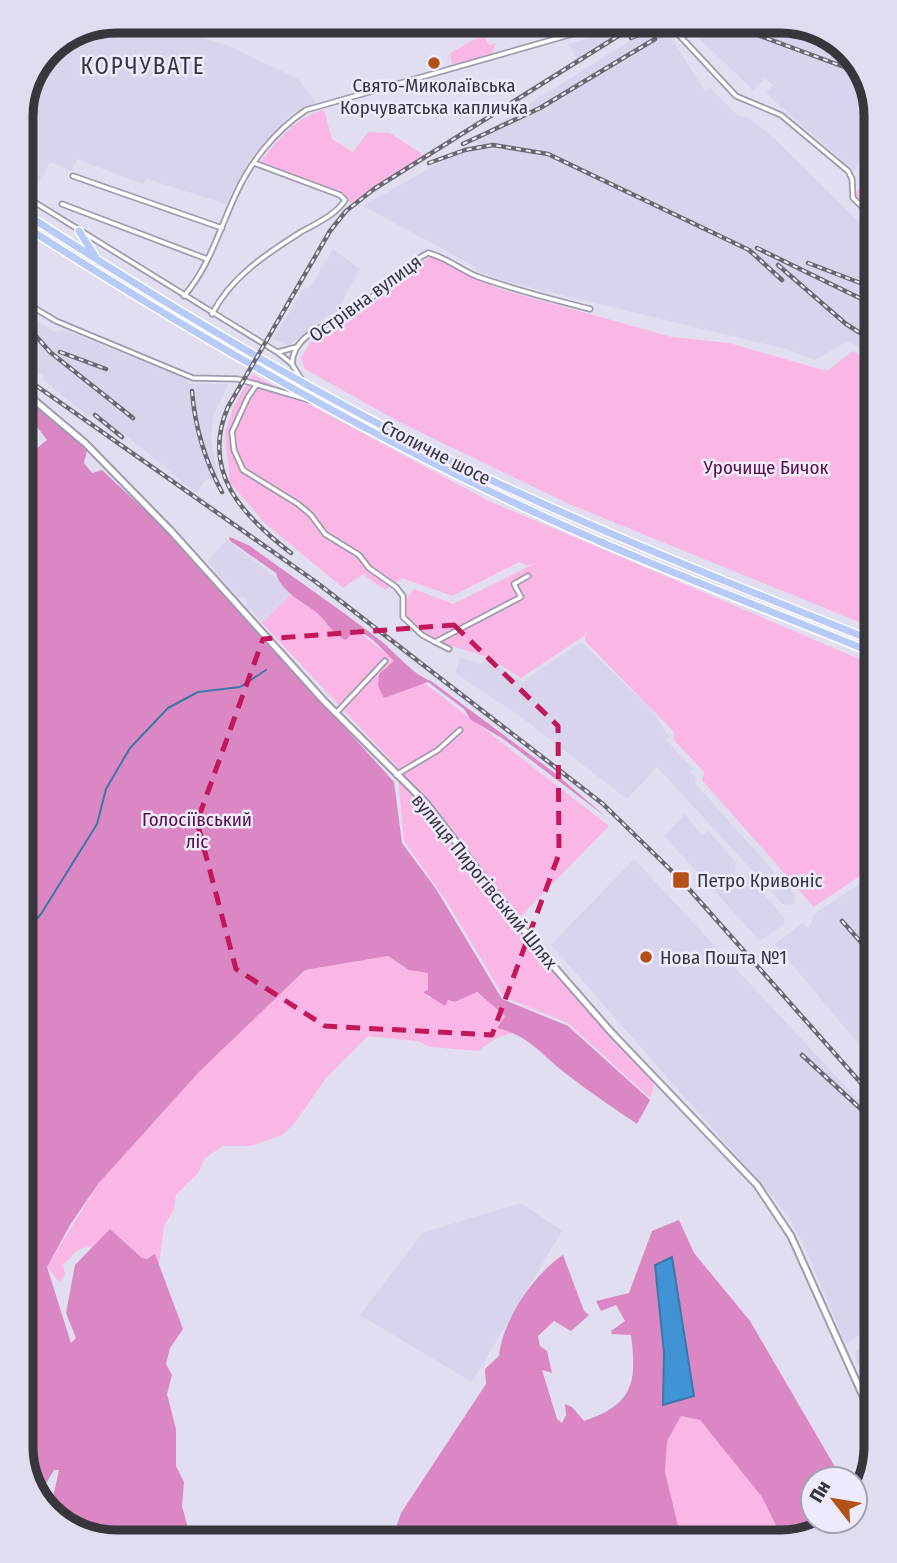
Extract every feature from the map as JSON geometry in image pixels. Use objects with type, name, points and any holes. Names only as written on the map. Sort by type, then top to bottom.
[{"type":"highway","name":"Столичне шосе","points":[[33,219],[97,260],[303,382],[442,456],[578,520],[864,637]]},
{"type":"highway","points":[[79,230],[97,260]]},
{"type":"highway","name":"Столичне шосе","points":[[33,232],[190,330],[316,402],[538,514],[864,649]]},
{"type":"street","points":[[184,296],[199,278],[254,163],[293,119],[314,107],[584,33]]},
{"type":"street","points":[[677,33],[736,96],[781,115],[848,171],[852,179],[853,198],[864,209]]},
{"type":"street","points":[[212,314],[243,274],[282,244],[333,213],[345,200],[340,195],[254,163]]},
{"type":"street","points":[[73,176],[222,228]]},
{"type":"street","points":[[33,202],[278,352],[292,364],[303,382]]},
{"type":"street","points":[[62,204],[208,260]]},
{"type":"street","name":"Острівна вулиця","points":[[292,364],[293,354],[299,346],[327,321],[360,307],[428,253],[440,256],[463,271],[504,286],[590,309]]},
{"type":"street","points":[[33,307],[56,321],[193,378],[231,378],[316,402]]},
{"type":"street","name":"Острівна вулиця","points":[[278,352],[299,346]]},
{"type":"street","points":[[257,384],[244,404],[232,432],[234,450],[243,470],[298,504],[312,515],[325,534],[359,555],[369,568],[396,587],[403,596],[403,617],[422,635],[449,649]]},
{"type":"street","name":"вулиця Пирогівський Шлях","points":[[33,399],[85,443],[171,531],[336,713],[426,803],[541,952],[604,1024],[757,1185],[791,1236],[864,1398]]},
{"type":"street","points":[[435,642],[521,597],[514,584],[528,576]]},
{"type":"street","points":[[336,713],[385,661]]},
{"type":"street","points":[[397,775],[438,750],[460,730]]},
{"type":"highlighted area","points":[[454,625],[558,726],[559,854],[492,1035],[325,1026],[236,969],[197,822],[263,639]]},
{"type":"shaded area","points":[[187,33],[229,46],[298,79],[316,103],[291,114],[250,160],[246,160],[247,165],[226,204],[147,179],[142,184],[77,159],[72,171],[50,162],[34,191],[33,111],[40,85],[47,70],[70,47],[100,35]]},
{"type":"shaded area","points":[[606,33],[622,33],[577,60],[568,44]]},
{"type":"shaded area","points":[[651,33],[668,33],[705,91],[710,88],[738,116],[749,118],[776,140],[864,227],[864,351],[848,341],[815,360],[786,349],[500,280],[475,270],[476,267],[363,206],[446,159],[478,149],[476,141],[494,130],[493,127],[631,40]]},
{"type":"shaded area","points":[[694,33],[786,33],[827,47],[850,70],[862,100],[864,152],[854,171],[766,93],[773,85],[765,78],[753,90]]},
{"type":"shaded area","points":[[333,249],[360,269],[336,313],[325,317],[289,346],[273,339],[305,287],[309,289]]},
{"type":"shaded area","points":[[33,317],[54,332],[64,330],[188,380],[187,384],[228,384],[213,417],[211,439],[218,478],[206,480],[196,493],[133,441],[93,413],[90,417],[43,380],[44,376],[33,370]]},
{"type":"shaded area","points":[[227,540],[290,589],[291,593],[262,623],[246,605],[247,600],[238,597],[207,561]]},
{"type":"shaded area","points":[[581,642],[650,708],[669,737],[666,740],[694,770],[691,772],[697,779],[694,782],[795,895],[794,905],[783,904],[657,767],[627,799],[520,716],[455,673],[460,657],[480,664],[487,660],[523,682]]},
{"type":"shaded area","points":[[685,814],[702,836],[708,831],[736,862],[735,872],[753,881],[785,919],[783,925],[760,941],[664,836]]},
{"type":"shaded area","points":[[634,859],[864,1106],[864,1331],[846,1345],[804,1245],[785,1211],[551,945]]},
{"type":"shaded area","points":[[864,881],[864,1051],[775,944],[805,921],[804,926],[809,928],[814,914]]},
{"type":"shaded area","points":[[521,1203],[562,1231],[472,1382],[360,1315],[422,1233]]},
{"type":"shaded area","points":[[864,1345],[864,1375],[854,1353]]},
{"type":"green space","points":[[483,35],[489,45],[496,43],[492,55],[452,65],[450,53]]},
{"type":"green space","points":[[324,110],[332,139],[353,152],[368,132],[390,133],[425,156],[351,203],[343,196],[260,163],[280,138],[296,124]]},
{"type":"green space","points":[[864,176],[864,204],[856,196]]},
{"type":"green space","name":"Урочище Бичок","points":[[430,256],[500,289],[672,337],[729,343],[827,371],[853,351],[864,358],[864,624],[569,504],[401,423],[305,369],[301,358],[313,339],[362,312]]},
{"type":"green space","points":[[252,374],[489,501],[864,661],[864,873],[814,907],[702,780],[705,773],[674,740],[674,732],[585,641],[586,630],[584,636],[521,678],[488,657],[427,639],[404,615],[405,600],[414,589],[453,604],[536,563],[528,566],[519,562],[452,596],[402,578],[385,590],[363,574],[343,588],[266,524],[230,483],[225,432],[233,408]]},
{"type":"green space","name":"Голосіївський ліс","points":[[33,403],[74,436],[87,451],[84,463],[92,473],[102,470],[168,532],[394,782],[402,843],[436,889],[502,999],[568,1026],[650,1100],[637,1124],[577,1082],[528,1042],[497,1028],[505,1016],[477,992],[455,1002],[448,1000],[445,1006],[423,992],[428,990],[428,973],[409,970],[388,956],[305,970],[199,1072],[98,1184],[70,1225],[47,1267],[71,1343],[76,1338],[66,1313],[75,1265],[110,1229],[142,1258],[147,1259],[155,1254],[183,1329],[170,1348],[166,1364],[172,1375],[167,1394],[176,1429],[176,1466],[184,1482],[182,1506],[189,1530],[111,1530],[80,1521],[70,1516],[53,1499],[59,1470],[54,1470],[44,1487],[34,1458],[33,446],[37,448],[47,440],[33,422]]},
{"type":"green space","points":[[230,537],[250,546],[349,617],[418,674],[556,774],[606,817],[502,738],[471,720],[464,709],[428,682],[384,698],[378,686],[379,674],[394,661],[372,639],[356,629],[346,640],[337,634],[316,612],[282,586],[276,573],[229,540]]},
{"type":"green space","points":[[299,586],[609,826],[515,922],[654,1084],[650,1098],[568,1023],[504,997],[449,905],[404,841],[397,767],[262,623]]},
{"type":"green space","points":[[388,956],[409,970],[429,973],[428,997],[456,1002],[476,992],[505,1016],[497,1028],[516,1032],[498,1037],[478,1051],[430,1047],[418,1041],[368,1036],[326,1078],[294,1124],[282,1135],[251,1146],[223,1146],[205,1158],[198,1173],[176,1195],[174,1209],[164,1226],[159,1264],[142,1258],[110,1230],[92,1247],[75,1252],[63,1265],[65,1274],[60,1283],[47,1267],[98,1184],[199,1072],[305,970]]},
{"type":"green space","points":[[679,1220],[694,1253],[750,1321],[834,1465],[799,1465],[799,1527],[778,1530],[762,1497],[700,1420],[681,1416],[667,1441],[665,1472],[679,1530],[395,1530],[401,1513],[486,1384],[485,1369],[499,1356],[506,1328],[521,1300],[541,1274],[563,1255],[584,1311],[589,1315],[571,1331],[554,1321],[538,1336],[540,1346],[547,1351],[552,1373],[542,1370],[557,1419],[562,1423],[566,1415],[565,1404],[572,1407],[584,1421],[601,1414],[622,1399],[632,1378],[631,1335],[612,1334],[611,1331],[625,1321],[616,1305],[601,1311],[596,1301],[629,1293],[652,1231]],"holes":[[[671,1257],[694,1396],[663,1405],[664,1353],[655,1266]]]},
{"type":"green space","points":[[681,1416],[700,1420],[762,1497],[778,1530],[679,1530],[665,1472],[666,1441]]},
{"type":"water","points":[[672,1257],[694,1396],[663,1405],[664,1353],[655,1265]]},
{"type":"waterway","points":[[33,923],[97,824],[106,789],[130,748],[168,708],[198,692],[240,687],[266,670]]},
{"type":"railway","points":[[291,553],[257,524],[231,490],[223,472],[219,452],[221,430],[228,407],[330,231],[346,211],[374,189],[623,33]]},
{"type":"railway","points":[[631,38],[644,33]]},
{"type":"railway","points":[[752,33],[849,69]]},
{"type":"railway","points":[[463,144],[540,108],[655,39]]},
{"type":"railway","points":[[429,163],[465,150],[493,145],[548,154],[749,250],[782,280]]},
{"type":"railway","points":[[757,248],[864,300]]},
{"type":"railway","points":[[808,263],[864,284]]},
{"type":"railway","points":[[778,265],[846,324],[864,335]]},
{"type":"railway","points":[[33,333],[50,352],[133,418]]},
{"type":"railway","points":[[60,352],[106,369]]},
{"type":"railway","points":[[33,383],[316,582],[603,804],[681,880],[864,1086]]},
{"type":"railway","points":[[192,391],[201,443],[222,492]]},
{"type":"railway","points":[[95,415],[122,437]]},
{"type":"railway","points":[[842,921],[864,946]]},
{"type":"railway","points":[[802,1055],[864,1112]]},
{"type":"place","name":"Свято-Миколаївська Корчуватська капличка","points":[[434,63]]},
{"type":"place","name":"Петро Кривоніс","points":[[681,880]]},
{"type":"place","name":"Нова Пошта №1","points":[[646,957]]},
{"type":"district","name":"КОРЧУВАТЕ","points":[[143,66]]}]
